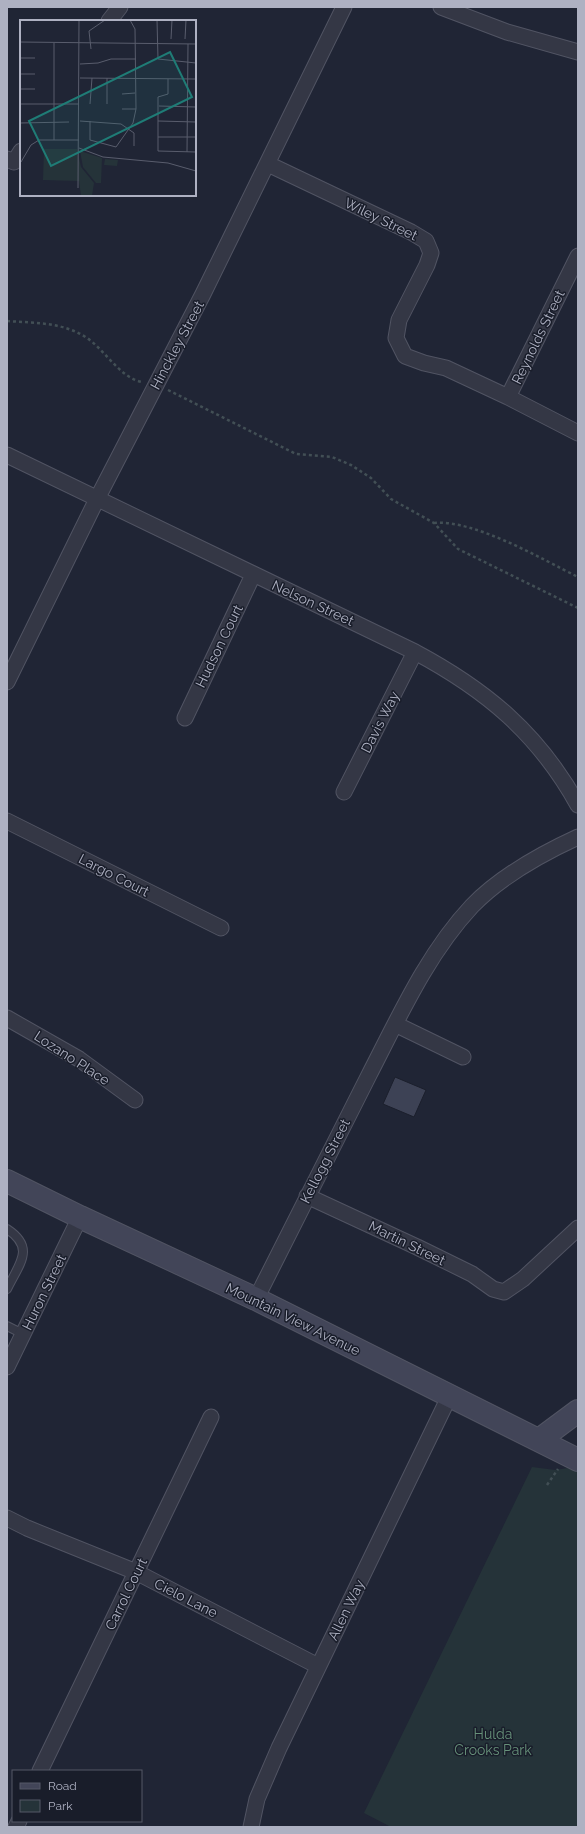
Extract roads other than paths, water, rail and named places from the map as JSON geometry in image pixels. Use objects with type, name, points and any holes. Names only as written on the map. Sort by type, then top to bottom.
[{"type":"street","points":[[110,20],[120,7]]},
{"type":"street","name":"Hinckley Street","points":[[7,682],[97,499],[268,164],[344,7]]},
{"type":"street","points":[[441,7],[507,32],[578,52]]},
{"type":"street","name":"Wiley Street","points":[[268,164],[411,232],[426,241],[431,253],[427,265],[399,320],[396,338],[405,356],[424,363],[446,368],[508,397],[578,433]]},
{"type":"street","name":"Reynolds Street","points":[[508,397],[578,256]]},
{"type":"street","name":"Nelson Street","points":[[7,455],[415,652],[448,670],[477,689],[516,723],[546,754],[578,805]]},
{"type":"street","name":"Hudson Court","points":[[185,718],[254,575]]},
{"type":"street","name":"Davis Way","points":[[344,792],[415,652]]},
{"type":"street","name":"Largo Court","points":[[7,821],[221,928]]},
{"type":"street","name":"Kellogg Street","points":[[256,1299],[395,1024],[444,939],[473,905],[504,878],[554,848],[578,837]]},
{"type":"street","name":"Lozano Place","points":[[7,1018],[80,1059],[135,1100]]},
{"type":"street","points":[[395,1024],[462,1057]]},
{"type":"street","name":"Mountain View Avenue","points":[[7,1181],[80,1217],[256,1299],[449,1397],[578,1460]]},
{"type":"street","name":"Martin Street","points":[[307,1196],[431,1254],[472,1274],[493,1289],[504,1292],[523,1279],[578,1228]]},
{"type":"street","name":"Huron Street","points":[[7,1367],[80,1217]]},
{"type":"street","name":"Allen Way","points":[[251,1827],[257,1799],[279,1748],[449,1397]]},
{"type":"street","points":[[539,1440],[578,1411]]},
{"type":"street","name":"Carrol Court","points":[[40,1770],[211,1417]]},
{"type":"street","name":"Cielo Lane","points":[[7,1518],[27,1528],[136,1572],[318,1666]]},
{"type":"lane","points":[[7,1229],[17,1236],[22,1242],[24,1249],[7,1289]]},
{"type":"lane","points":[[7,1326],[23,1334]]},
{"type":"park label","name":"Hulda Crooks Park","points":[[493,1742]]}]
